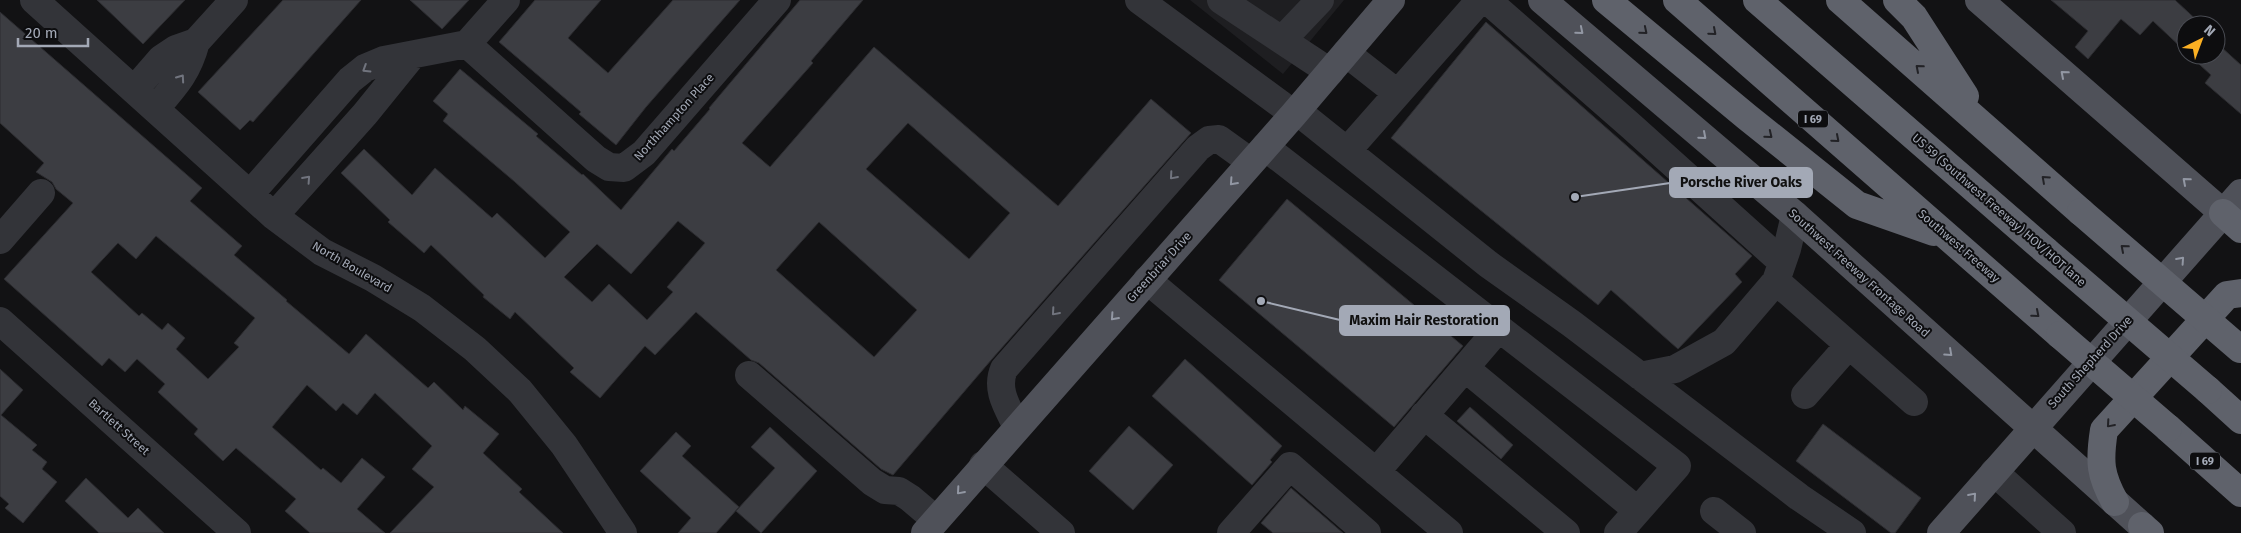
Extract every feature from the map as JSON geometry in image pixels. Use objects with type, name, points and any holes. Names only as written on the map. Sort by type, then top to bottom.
[{"type":"highway","points":[[1606,0],[1747,117],[1857,204],[1949,238]]},
{"type":"highway","name":"Southwest Freeway","points":[[1677,0],[2241,493]]},
{"type":"highway","name":"US 59 (Southwest Freeway) HOV/HOT lane","points":[[1757,0],[2241,420]]},
{"type":"highway","points":[[1840,0],[2241,349]]},
{"type":"highway","points":[[1897,0],[1914,17],[1982,123]]},
{"type":"highway","points":[[2116,502],[2104,483],[2100,456],[2104,430],[2227,295],[2241,293]]},
{"type":"main road","name":"Greenbriar Drive","points":[[930,527],[1258,155],[1338,62],[1375,12],[1392,0]]},
{"type":"main road","name":"Southwest Freeway Frontage Road","points":[[1542,0],[1795,215],[2147,531]]},
{"type":"main road","points":[[1980,0],[2232,221]]},
{"type":"main road","name":"South Shepherd Drive","points":[[1940,533],[2032,428],[2232,221],[2241,193]]},
{"type":"street","points":[[156,108],[182,79],[191,62],[196,42],[234,0]]},
{"type":"street","points":[[250,194],[350,80],[366,68],[384,60],[467,44],[506,0]]},
{"type":"street","name":"Northhampton Place","points":[[467,44],[596,159],[610,167],[624,168],[644,153],[777,0]]},
{"type":"street","points":[[1139,0],[1295,112],[1347,151],[1488,264],[1572,324],[1799,497],[1852,533]]},
{"type":"street","points":[[1221,0],[1282,40],[1338,62],[1397,93]]},
{"type":"street","points":[[1282,40],[1320,0]]},
{"type":"street","points":[[1347,151],[1480,0]]},
{"type":"street","points":[[1487,0],[1631,126],[1779,272],[1849,345],[1914,402]]},
{"type":"street","name":"North Boulevard","points":[[42,3],[274,216],[322,252],[373,278],[422,308],[475,349],[520,391],[564,445],[623,533]]},
{"type":"street","points":[[134,89],[161,59],[176,49],[196,42]]},
{"type":"street","points":[[274,216],[412,56]]},
{"type":"street","points":[[318,117],[343,138]]},
{"type":"street","points":[[1017,427],[1001,392],[1000,379],[1004,369],[1198,148],[1209,140],[1219,139],[1258,155],[1498,328],[1677,466],[1618,533]]},
{"type":"street","points":[[0,240],[41,193]]},
{"type":"street","points":[[1640,376],[1675,369],[1724,342],[1779,272],[1795,215]]},
{"type":"street","points":[[1147,280],[1450,533]]},
{"type":"street","name":"Bartlett Street","points":[[0,321],[237,533]]},
{"type":"street","points":[[1376,472],[1498,328]]},
{"type":"street","points":[[1805,395],[1849,345]]},
{"type":"street","points":[[1465,368],[1637,510]]},
{"type":"street","points":[[749,375],[872,482],[885,490],[899,491],[910,498],[930,527]]},
{"type":"street","points":[[1424,416],[1566,533]]},
{"type":"street","points":[[983,465],[1061,533]]},
{"type":"street","points":[[1240,530],[1290,466],[1367,533]]},
{"type":"street","points":[[1994,472],[2062,533]]},
{"type":"street","points":[[1714,512],[1742,533]]},
{"type":"shaded area","points":[[1190,0],[1344,0],[1283,74]]},
{"type":"building","points":[[97,0],[185,0],[143,44]]},
{"type":"building","points":[[283,0],[361,0],[253,122],[250,120],[240,130],[198,92]]},
{"type":"building","points":[[410,0],[469,0],[442,29]]},
{"type":"building","points":[[535,0],[601,0],[568,38],[608,73],[673,0],[740,0],[646,107],[616,145],[579,114],[581,112],[499,42]]},
{"type":"building","points":[[800,0],[863,0],[811,61],[813,63],[742,143],[770,167],[874,47],[1058,206],[1151,99],[1191,133],[992,359],[893,475],[881,469],[759,363],[751,360],[696,312],[655,355],[645,346],[600,398],[570,372],[574,368],[515,312],[510,319],[483,297],[484,295],[431,245],[424,253],[388,222],[390,220],[341,173],[364,149],[412,195],[435,168],[492,218],[497,213],[545,258],[570,232],[443,121],[448,114],[433,101],[460,69],[538,134],[536,136],[583,174],[621,210],[672,149],[674,151]],"holes":[[[908,123],[1010,213],[969,259],[866,169]],[[678,221],[705,243],[667,287],[673,292],[647,320],[609,284],[592,302],[564,277],[597,244],[631,274]],[[819,222],[917,310],[874,357],[776,270]]]},
{"type":"building","points":[[2051,0],[2175,0],[2191,15],[2176,15],[2176,43],[2153,21],[2140,35],[2121,19],[2088,59],[2075,47],[2088,31]]},
{"type":"building","points":[[0,12],[202,188],[190,201],[242,246],[234,255],[286,301],[349,354],[366,334],[428,388],[434,382],[463,410],[465,406],[499,434],[483,453],[522,489],[519,492],[563,533],[390,533],[434,487],[412,469],[432,446],[375,393],[357,415],[343,403],[336,411],[307,385],[272,427],[321,470],[323,468],[341,483],[362,458],[385,477],[357,509],[385,533],[310,533],[285,511],[296,499],[236,448],[223,461],[194,434],[198,429],[158,392],[165,384],[137,359],[125,372],[109,358],[102,366],[4,279],[73,203],[56,189],[52,182],[36,172],[44,163],[0,123]],"holes":[[[156,236],[255,318],[234,343],[239,347],[208,379],[176,349],[185,338],[168,323],[162,330],[142,313],[139,316],[91,272],[118,243],[136,259]]]},
{"type":"building","points":[[1486,22],[1752,256],[1735,274],[1742,282],[1678,349],[1611,290],[1598,305],[1391,138]]},
{"type":"building","points":[[2226,51],[2241,65],[2241,114],[2205,83],[2211,75],[2200,65],[2226,65]]},
{"type":"building","points":[[1287,199],[1463,346],[1394,427],[1219,280]]},
{"type":"building","points":[[1185,359],[1282,446],[1270,460],[1272,462],[1252,485],[1152,396]]},
{"type":"building","points":[[0,369],[23,390],[1,415],[37,445],[32,450],[47,462],[42,469],[57,482],[23,523],[5,508],[9,504],[0,496]]},
{"type":"building","points":[[1470,407],[1513,445],[1501,459],[1457,421]]},
{"type":"building","points":[[1823,424],[1921,498],[1895,533],[1891,533],[1796,461]]},
{"type":"building","points":[[1129,426],[1173,465],[1133,510],[1089,471]]},
{"type":"building","points":[[770,427],[817,471],[761,533],[736,511],[775,468],[751,447]]},
{"type":"building","points":[[676,432],[691,446],[682,456],[739,507],[716,533],[678,533],[691,518],[640,471]]},
{"type":"building","points":[[86,478],[128,518],[138,508],[164,533],[99,533],[65,501]]},
{"type":"building","points":[[1291,488],[1343,533],[1273,533],[1261,523]]},
{"type":"place","name":"Porsche River Oaks","points":[[1575,197]]},
{"type":"place","name":"Maxim Hair Restoration","points":[[1261,301]]}]
